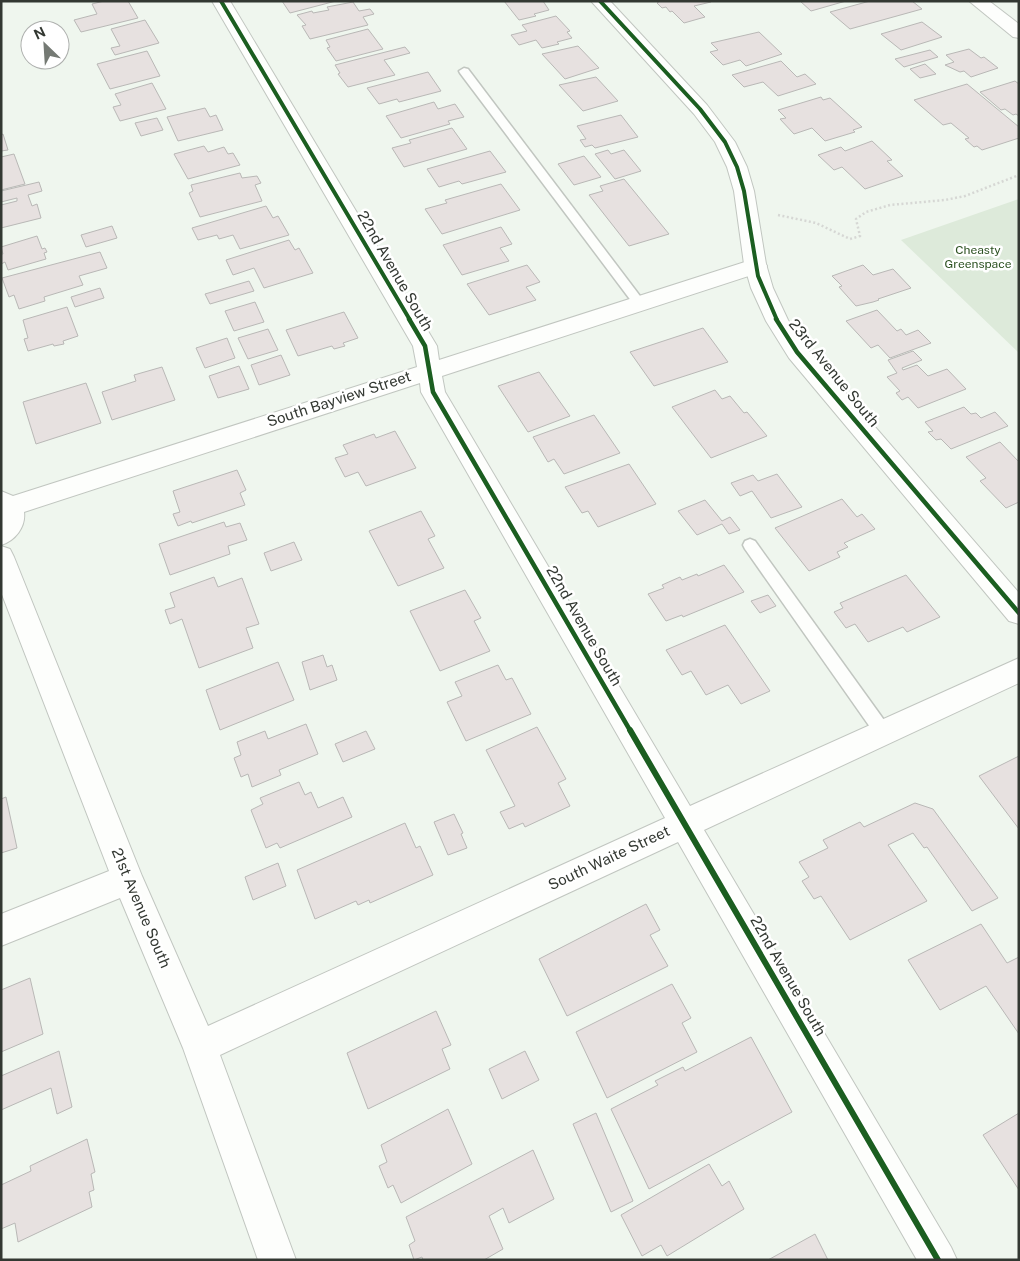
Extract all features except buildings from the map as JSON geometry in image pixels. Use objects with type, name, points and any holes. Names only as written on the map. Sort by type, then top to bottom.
[{"type":"street","name":"22nd Avenue South","points":[[222,1],[425,346],[433,392],[938,1260]]},
{"type":"street","name":"23rd Avenue South","points":[[600,1],[724,138],[737,167],[745,195],[756,266],[777,323],[797,352],[1019,613]]},
{"type":"street","points":[[978,1],[1019,34]]},
{"type":"street","name":"South Bayview Street","points":[[5,504],[756,266]]},
{"type":"street","points":[[1,535],[12,520],[12,513],[5,504]]},
{"type":"street","name":"21st Avenue South","points":[[1,557],[128,879],[200,1047],[278,1260]]},
{"type":"street","name":"South Waite Street","points":[[200,1047],[1019,670]]},
{"type":"street","points":[[1,930],[128,879]]},
{"type":"lane","points":[[464,71],[639,303]]},
{"type":"lane","points":[[750,545],[884,732]]},
{"type":"path","points":[[775,214],[810,220],[850,239],[860,236],[856,219],[863,212],[878,207],[955,199],[1019,175]]},
{"type":"green space","name":"Cheasty Greenspace","points":[[1019,199],[1019,353],[901,240]]},
{"type":"cycle path","points":[[221,1],[425,346],[433,392],[938,1260]]},
{"type":"cycle path","points":[[600,1],[700,109],[718,131],[732,154],[744,191],[758,276],[766,299],[777,321],[797,352],[1019,613]]}]
